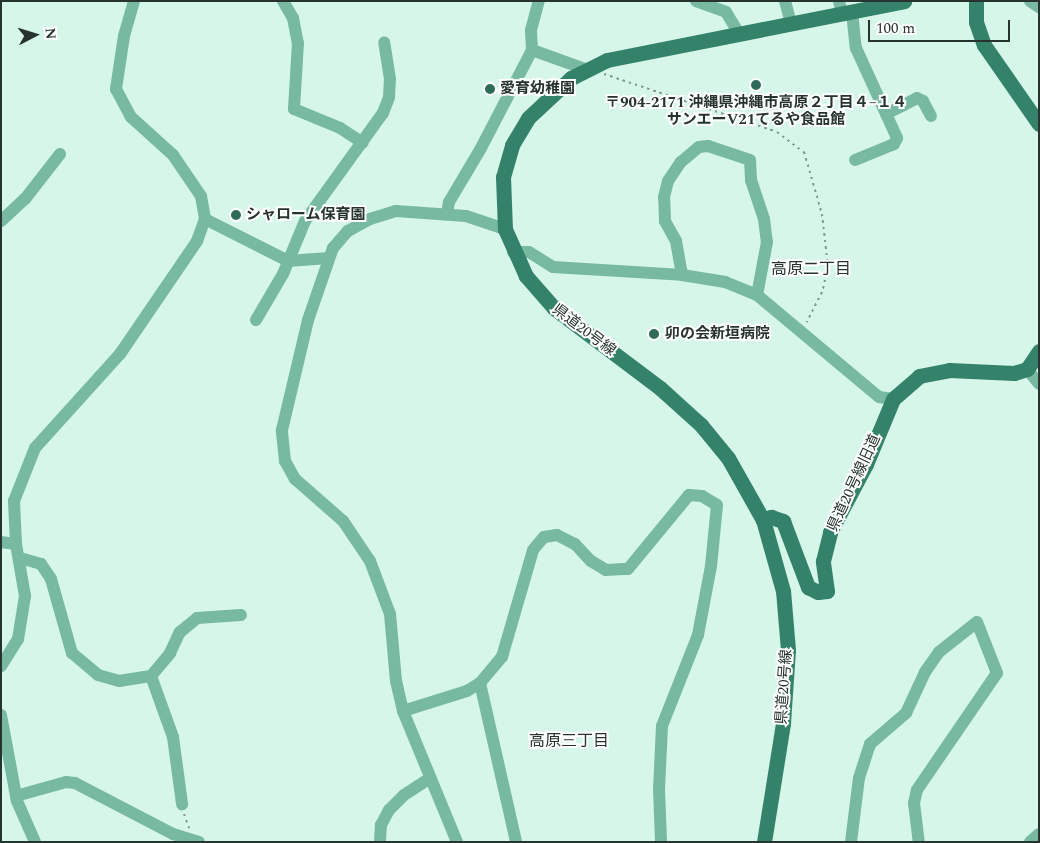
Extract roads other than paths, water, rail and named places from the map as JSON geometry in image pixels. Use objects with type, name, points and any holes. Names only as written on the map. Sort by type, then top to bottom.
[{"type":"main road","name":"県道20号線","points":[[764,842],[783,723],[788,650],[783,592],[763,520],[728,458],[701,425],[660,388],[554,308],[526,276],[513,252],[505,229],[503,177],[519,130],[547,97],[571,78],[588,70],[634,54],[791,24],[844,9],[904,1]]},
{"type":"main road","points":[[976,1],[976,22],[984,45],[1039,124]]},
{"type":"main road","points":[[1027,369],[1039,351]]},
{"type":"main road","name":"県道20号線旧道","points":[[763,520],[771,517],[783,521],[808,586],[818,592],[827,592],[823,561],[830,532],[844,500],[866,464],[893,399],[919,376],[933,372],[1014,373],[1027,369]]},
{"type":"street","points":[[1,666],[18,639],[22,620],[25,596],[20,558],[16,544],[14,501],[35,448],[54,424],[100,380],[120,354],[197,241],[205,219],[202,196],[173,155],[131,117],[116,89],[124,36],[134,1]]},
{"type":"street","points":[[283,1],[292,18],[298,43],[294,109],[340,128],[363,143]]},
{"type":"street","points":[[447,214],[449,202],[482,148],[532,50],[531,30],[539,1]]},
{"type":"street","points":[[696,1],[726,12],[739,34]]},
{"type":"street","points":[[730,1],[732,20]]},
{"type":"street","points":[[786,1],[791,24]]},
{"type":"street","points":[[1030,1],[1039,7]]},
{"type":"street","points":[[844,9],[856,48],[897,138],[894,144],[855,160]]},
{"type":"street","points":[[256,320],[288,261],[306,221],[383,113],[389,97],[384,42]]},
{"type":"street","points":[[532,50],[588,70]]},
{"type":"street","points":[[886,114],[917,98],[923,101],[931,116]]},
{"type":"street","points":[[682,275],[676,240],[665,221],[664,197],[668,181],[681,162],[699,147],[708,146],[750,160],[751,180],[764,219],[767,242],[758,295]]},
{"type":"street","points":[[1,221],[25,200],[60,154]]},
{"type":"street","points":[[457,842],[403,711],[396,681],[390,614],[370,561],[343,521],[295,480],[282,448],[282,430],[308,320],[329,258],[348,231],[370,219],[396,211],[466,216],[505,229]]},
{"type":"street","points":[[205,219],[288,261],[329,258]]},
{"type":"street","points":[[513,252],[529,252],[553,267],[682,275],[725,282],[758,295],[879,397],[893,399]]},
{"type":"street","points":[[1027,369],[1039,384]]},
{"type":"street","points":[[403,711],[467,691],[480,683],[508,645],[533,550],[544,537],[557,535],[575,544],[591,561],[606,570],[628,569],[689,495],[702,496],[717,505],[711,566],[698,635],[662,726],[659,789],[661,842]]},
{"type":"street","points":[[1,542],[16,544]]},
{"type":"street","points":[[20,558],[41,564],[51,579],[72,653],[98,676],[119,681],[151,676],[165,661],[180,632],[197,618],[241,615]]},
{"type":"street","points":[[851,842],[859,778],[870,744],[906,712],[925,672],[938,652],[977,622],[997,673],[917,790],[914,803],[919,842]]},
{"type":"street","points":[[151,676],[172,737],[182,804]]},
{"type":"street","points":[[480,683],[516,842]]},
{"type":"street","points":[[1,715],[16,796],[23,820],[35,842]]},
{"type":"street","points":[[380,842],[381,825],[389,810],[404,795],[430,778]]},
{"type":"street","points":[[16,796],[66,782],[76,783],[173,834],[196,841]]},
{"type":"street","points":[[1030,842],[1039,834]]},
{"type":"place","name":"〒904-2171 沖縄県沖縄市高原２丁目４−１４ サンエーV21てるや食品館","points":[[756,85]]},
{"type":"place","name":"愛育幼稚園","points":[[490,89]]},
{"type":"place","name":"シャローム保育園","points":[[236,215]]},
{"type":"place","name":"卯の会新垣病院","points":[[654,334]]},
{"type":"district","name":"高原二丁目","points":[[811,269]]},
{"type":"district","name":"高原三丁目","points":[[569,741]]}]
